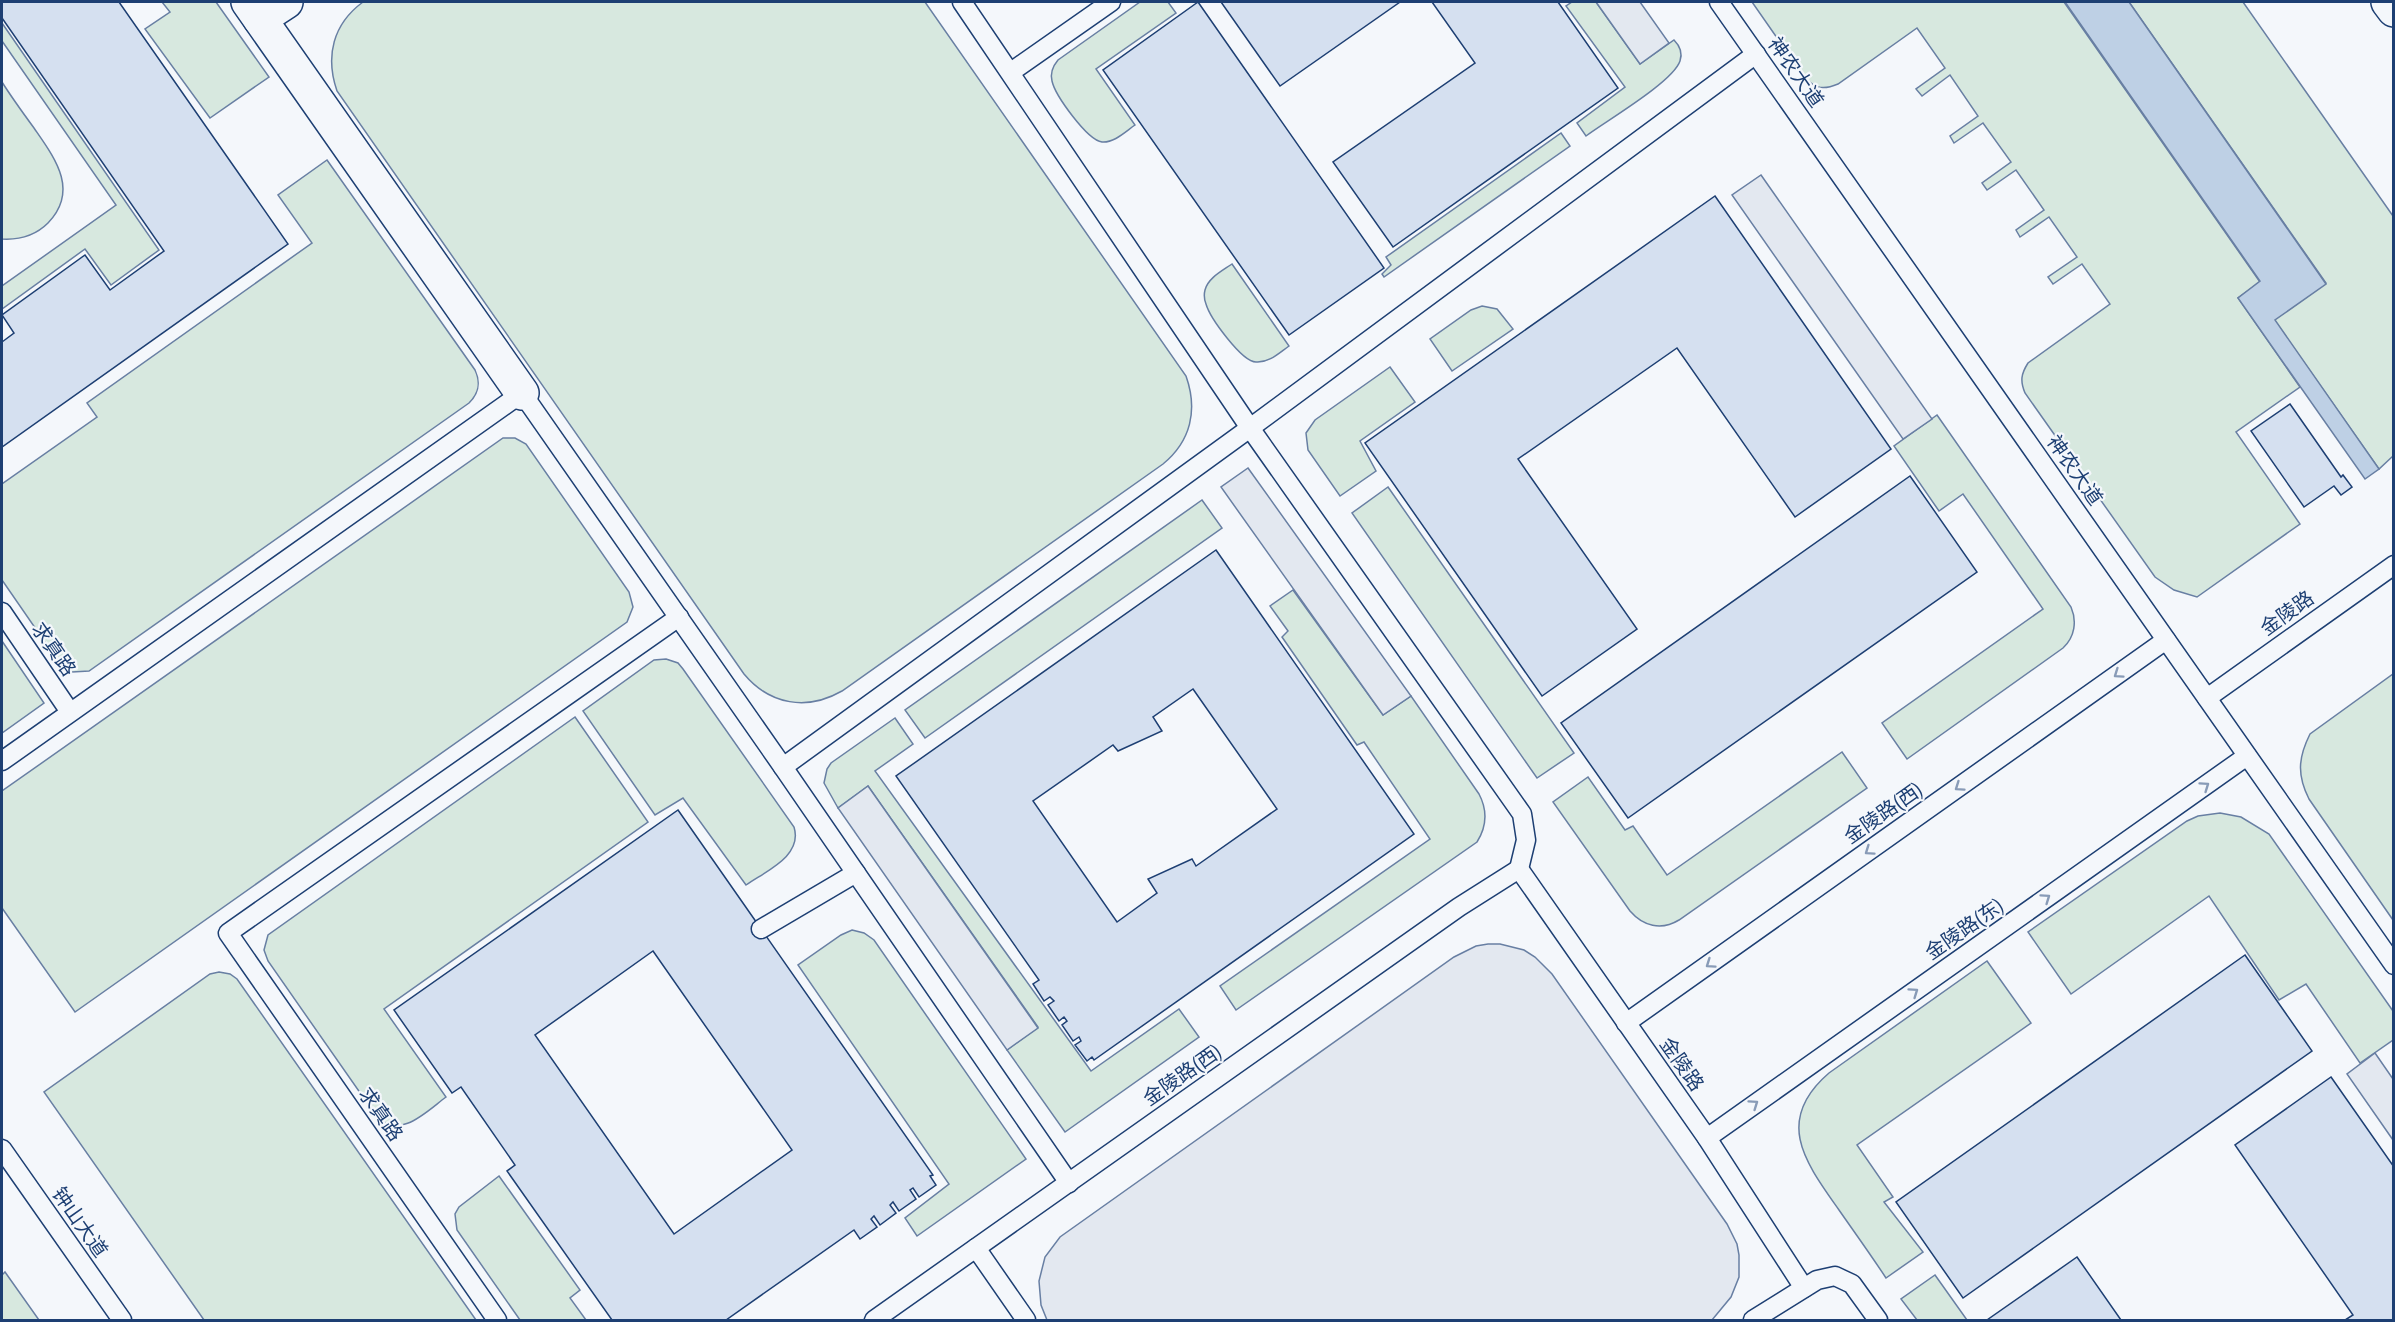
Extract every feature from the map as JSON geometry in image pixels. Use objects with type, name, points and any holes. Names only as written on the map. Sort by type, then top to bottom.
[{"type":"street","points":[[2388,2],[2394,10]]},
{"type":"street","points":[[265,7],[522,393]]},
{"type":"lane","points":[[962,2],[1250,428],[1522,814],[1526,840],[1519,870]]},
{"type":"lane","points":[[1011,72],[1111,2]]},
{"type":"lane","name":"神农大道","points":[[1719,2],[2394,965]]},
{"type":"lane","points":[[783,766],[1250,428],[1756,54]]},
{"type":"lane","points":[[2,761],[522,393],[783,766],[1069,1183]]},
{"type":"lane","name":"金陵路","points":[[2207,698],[2394,565]]},
{"type":"lane","name":"求真路","points":[[2,612],[70,712]]},
{"type":"lane","name":"求真路","points":[[497,1320],[228,933],[679,617]]},
{"type":"lane","name":"金陵路(西)","points":[[1626,1023],[2166,640]]},
{"type":"lane","name":"金陵路(东)","points":[[1707,1138],[2247,756]]},
{"type":"lane","name":"金陵路(西)","points":[[874,1320],[1459,907],[1519,870]]},
{"type":"lane","name":"金陵路","points":[[1519,870],[1707,1138],[1804,1288]]},
{"type":"lane","points":[[760,929],[856,873]]},
{"type":"lane","name":"钟山大道","points":[[2,1149],[122,1320]]},
{"type":"lane","points":[[976,1248],[1026,1320]]},
{"type":"lane","points":[[1753,1320],[1825,1276],[1844,1278],[1855,1287],[1878,1320]]},
{"type":"shaded area","points":[[162,2],[216,2],[269,77],[210,118],[145,29],[170,12]]},
{"type":"shaded area","points":[[363,2],[925,2],[1186,376],[1190,389],[1191,413],[1186,435],[1173,455],[1163,464],[842,691],[816,701],[802,703],[790,702],[765,693],[744,674],[337,91],[332,65],[334,42],[345,20]]},
{"type":"shaded area","points":[[1140,2],[1168,2],[1176,13],[1096,69],[1135,125],[1115,139],[1102,142],[1088,134],[1065,106],[1054,88],[1052,70],[1058,60]]},
{"type":"shaded area","points":[[1572,2],[1596,2],[1640,64],[1674,40],[1681,52],[1680,61],[1675,70],[1665,79],[1638,101],[1586,136],[1577,123],[1625,87],[1566,6]]},
{"type":"shaded area","points":[[1596,2],[1640,2],[1669,43],[1640,64]]},
{"type":"shaded area","points":[[1752,2],[2064,2],[2260,282],[2238,298],[2300,387],[2236,432],[2300,524],[2197,597],[2174,590],[2155,577],[2023,389],[2022,378],[2028,363],[2110,304],[2082,264],[2053,284],[2048,277],[2077,257],[2049,217],[2020,237],[2016,230],[2044,210],[2016,170],[1987,190],[1982,183],[2011,162],[1983,123],[1954,143],[1950,136],[1978,116],[1950,75],[1922,96],[1916,89],[1945,68],[1917,28],[1838,84],[1820,87],[1805,78]]},
{"type":"shaded area","points":[[2129,2],[2243,2],[2393,216],[2393,456],[2379,469],[2274,320],[2326,283]]},
{"type":"shaded area","points":[[2,23],[159,250],[111,285],[85,249],[2,309],[2,286],[116,205],[2,41]]},
{"type":"shaded area","points":[[2,82],[49,150],[56,162],[63,186],[62,198],[57,211],[48,223],[32,234],[21,238],[2,239]]},
{"type":"shaded area","points":[[1561,133],[1570,146],[1384,277],[1382,274],[1391,265],[1386,257]]},
{"type":"shaded area","points":[[327,160],[475,370],[478,388],[475,395],[469,403],[89,671],[72,672],[60,664],[2,580],[2,484],[97,417],[87,403],[312,243],[278,195]]},
{"type":"shaded area","points":[[1761,175],[1932,419],[1903,439],[1732,195]]},
{"type":"shaded area","points":[[1232,264],[1289,346],[1265,361],[1256,362],[1243,355],[1227,338],[1205,302],[1205,292],[1209,282]]},
{"type":"shaded area","points":[[1482,306],[1497,309],[1513,329],[1452,371],[1430,339],[1471,310]]},
{"type":"shaded area","points":[[1390,367],[1415,402],[1360,441],[1376,471],[1340,496],[1308,450],[1306,433],[1315,420]]},
{"type":"shaded area","points":[[1937,415],[2071,607],[2074,623],[2070,639],[2063,648],[1907,759],[1882,723],[2043,609],[1963,494],[1939,511],[1894,446]]},
{"type":"shaded area","points":[[503,438],[515,438],[526,444],[629,592],[633,607],[627,622],[75,1012],[2,908],[2,791]]},
{"type":"shaded area","points":[[1248,468],[1411,696],[1383,715],[1221,487]]},
{"type":"shaded area","points":[[1388,487],[1574,753],[1537,778],[1352,513]]},
{"type":"shaded area","points":[[1202,500],[1222,528],[925,738],[905,710]]},
{"type":"shaded area","points":[[1293,590],[1383,715],[1411,696],[1479,794],[1485,812],[1484,824],[1477,842],[1236,1010],[1220,986],[1430,839],[1364,742],[1357,745],[1282,637],[1288,631],[1270,606]]},
{"type":"shaded area","points":[[2,641],[44,703],[2,733]]},
{"type":"shaded area","points":[[666,659],[678,663],[683,669],[794,827],[793,846],[788,854],[781,862],[746,885],[683,798],[655,815],[583,711],[654,660]]},
{"type":"shaded area","points":[[2393,674],[2393,920],[2309,799],[2302,782],[2300,766],[2310,734]]},
{"type":"shaded area","points":[[575,717],[648,822],[384,1009],[446,1097],[413,1121],[395,1126],[386,1123],[377,1117],[268,961],[264,950],[268,935]]},
{"type":"shaded area","points":[[895,718],[913,744],[875,771],[1091,1071],[1179,1009],[1199,1037],[1065,1132],[1007,1050],[1038,1027],[868,786],[838,808],[824,783],[831,763]]},
{"type":"shaded area","points":[[1842,752],[1867,788],[1679,920],[1666,925],[1646,923],[1630,911],[1553,802],[1588,777],[1625,830],[1633,826],[1667,875]]},
{"type":"shaded area","points":[[868,786],[1038,1028],[1007,1050],[838,808]]},
{"type":"shaded area","points":[[2220,813],[2241,817],[2269,834],[2393,1011],[2393,1040],[2360,1063],[2306,984],[2279,1000],[2209,896],[2071,994],[2028,932],[2187,821],[2198,816]]},
{"type":"shaded area","points":[[852,930],[864,933],[874,940],[1026,1159],[917,1236],[905,1218],[949,1184],[798,965]]},
{"type":"shaded area","points":[[1500,944],[1524,950],[1535,957],[1552,974],[1727,1224],[1737,1244],[1739,1277],[1731,1297],[1712,1320],[1047,1320],[1041,1305],[1039,1281],[1045,1257],[1060,1237],[1454,957],[1476,946]]},
{"type":"shaded area","points":[[1987,961],[2031,1023],[1857,1145],[1893,1197],[1884,1202],[1923,1252],[1886,1278],[1827,1193],[1807,1159],[1801,1142],[1799,1125],[1802,1108],[1812,1091],[1829,1073]]},
{"type":"shaded area","points":[[219,972],[230,974],[237,979],[476,1320],[204,1320],[44,1092],[210,974]]},
{"type":"shaded area","points":[[2375,1053],[2393,1079],[2393,1140],[2347,1074]]},
{"type":"shaded area","points":[[499,1176],[580,1290],[570,1298],[586,1320],[520,1320],[457,1230],[455,1214],[459,1207]]},
{"type":"shaded area","points":[[5,1272],[39,1320],[2,1320],[2,1275]]},
{"type":"shaded area","points":[[1935,1275],[1967,1320],[1917,1320],[1901,1299]]},
{"type":"water","points":[[2065,2],[2129,2],[2326,284],[2275,320],[2379,469],[2365,479],[2238,298],[2260,281]]},
{"type":"building","points":[[2,2],[119,2],[288,244],[2,447],[2,342],[14,333],[2,315],[85,255],[110,290],[164,251],[2,18]]},
{"type":"building","points":[[1198,2],[1384,268],[1289,335],[1103,70]]},
{"type":"building","points":[[1221,2],[1400,2],[1280,86]]},
{"type":"building","points":[[1432,2],[1558,2],[1618,88],[1393,247],[1333,162],[1475,63]]},
{"type":"building","points":[[1715,196],[1891,449],[1795,517],[1677,348],[1518,459],[1637,629],[1542,696],[1365,443]]},
{"type":"building","points":[[2290,404],[2341,477],[2343,475],[2352,487],[2341,495],[2334,486],[2304,507],[2251,431]]},
{"type":"building","points":[[1910,476],[1977,572],[1628,818],[1561,723]]},
{"type":"building","points":[[1216,550],[1414,834],[1094,1060],[1092,1057],[1087,1061],[1075,1045],[1081,1041],[1079,1037],[1073,1041],[1062,1025],[1067,1021],[1064,1017],[1059,1021],[1048,1005],[1054,1001],[1050,997],[1044,1001],[1033,984],[1039,980],[896,776]],"holes":[[[1193,689],[1277,809],[1196,866],[1192,859],[1148,879],[1157,893],[1117,922],[1033,801],[1113,745],[1118,751],[1162,731],[1153,717]]]},
{"type":"building","points":[[678,810],[933,1175],[930,1176],[936,1185],[919,1197],[913,1188],[910,1190],[916,1199],[899,1211],[893,1202],[890,1205],[896,1213],[880,1225],[874,1216],[871,1219],[877,1227],[860,1239],[854,1230],[726,1320],[612,1320],[507,1171],[515,1165],[461,1087],[452,1093],[394,1010]],"holes":[[[653,951],[792,1150],[674,1234],[535,1035]]]},
{"type":"building","points":[[2245,955],[2312,1051],[1963,1298],[1896,1202]]},
{"type":"building","points":[[2331,1077],[2394,1167],[2394,1320],[2345,1320],[2353,1315],[2235,1145]]},
{"type":"building","points":[[2077,1257],[2121,1320],[1987,1320]]}]
